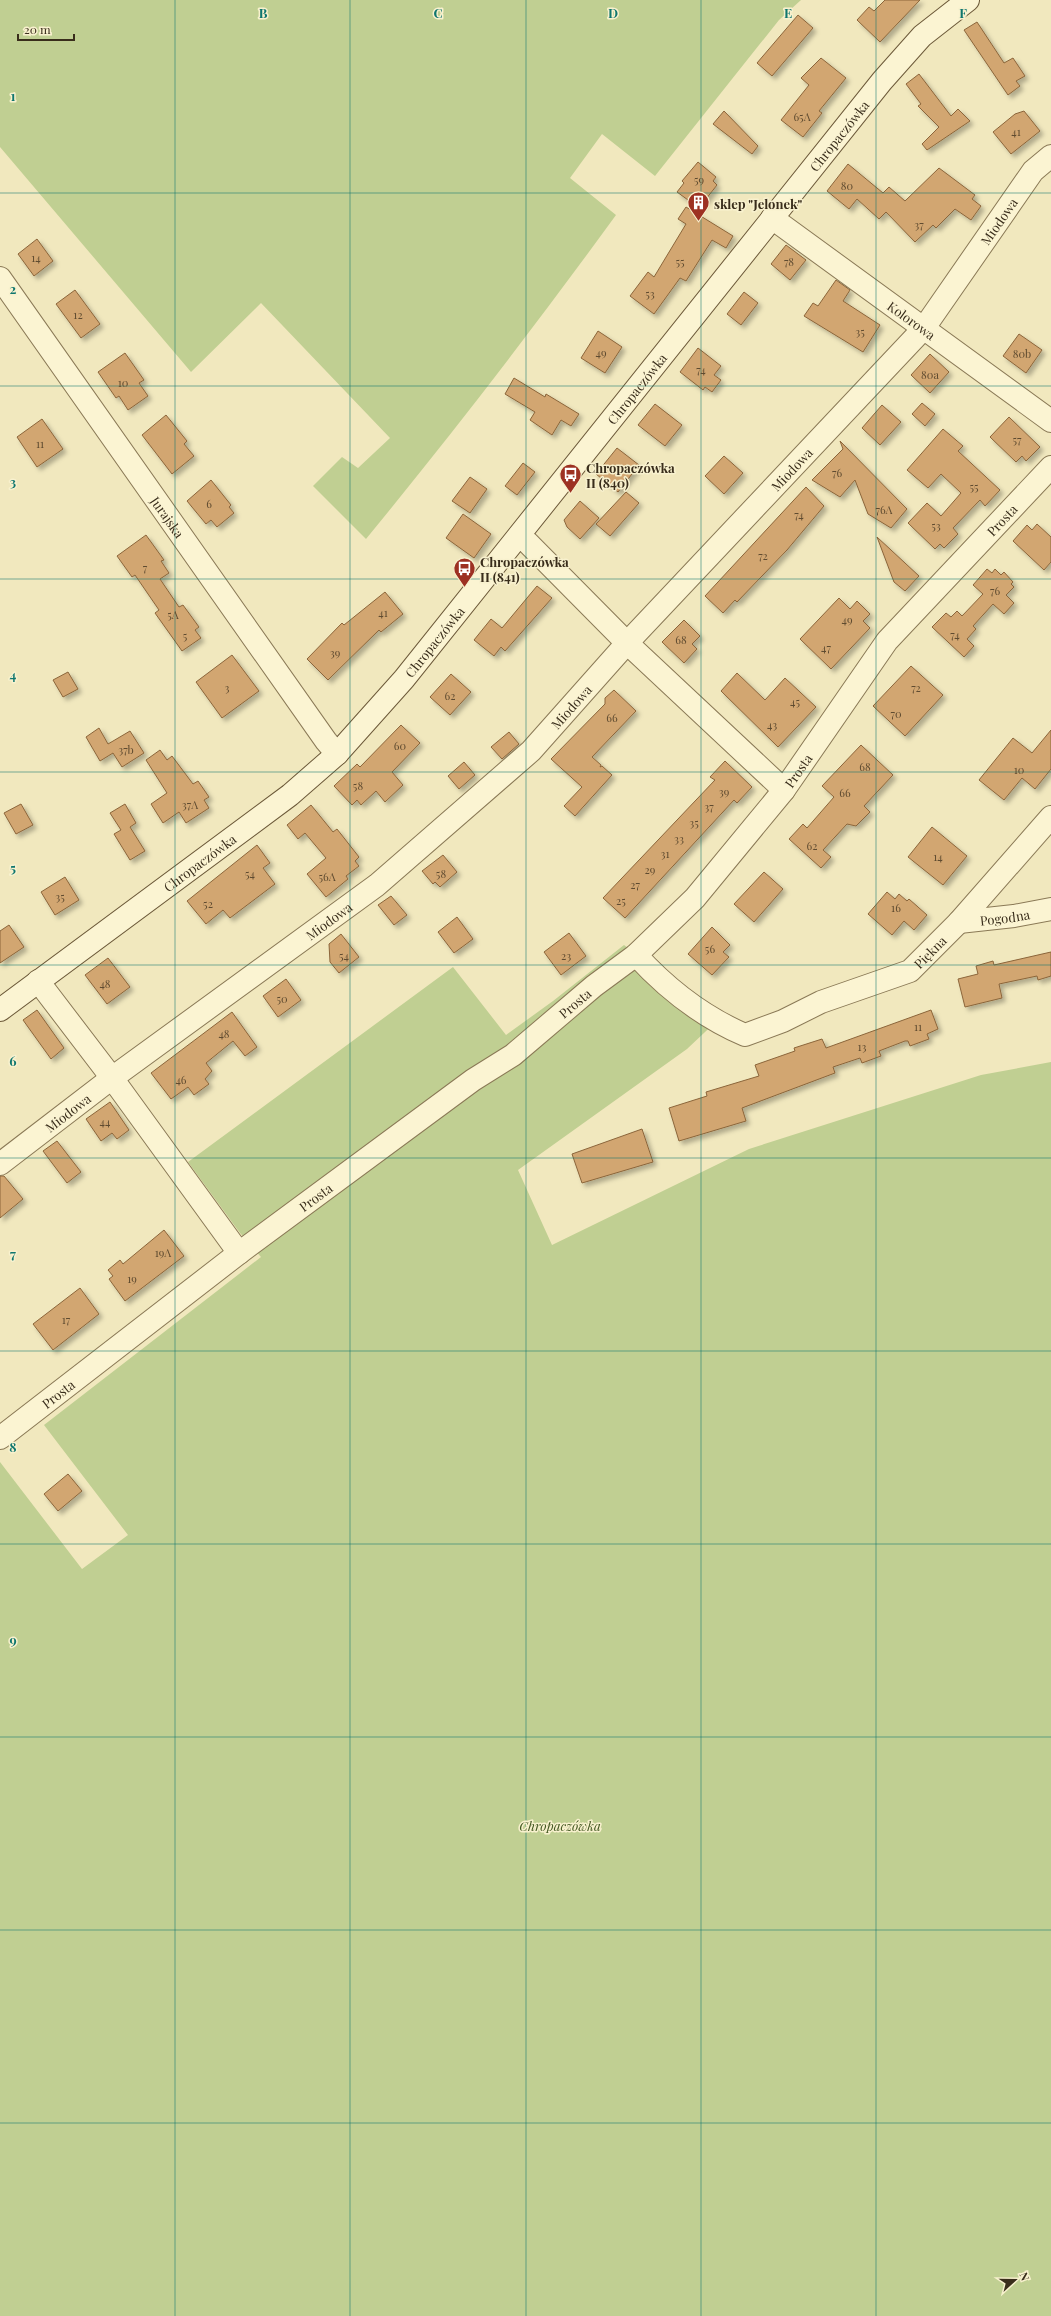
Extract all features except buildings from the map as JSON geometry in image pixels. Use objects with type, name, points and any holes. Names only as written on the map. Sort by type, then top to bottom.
[{"type":"street","name":"Chropaczówka","points":[[0,1010],[284,800],[337,754],[404,679],[882,81],[922,36],[968,0]]},
{"type":"street","name":"Miodowa","points":[[0,1164],[112,1078],[377,886],[531,751],[627,643],[924,328],[1033,170],[1051,156]]},
{"type":"street","name":"Kolorowa","points":[[772,218],[1051,421]]},
{"type":"street","name":"Jurajska","points":[[0,278],[326,741],[337,754]]},
{"type":"street","name":"Prosta","points":[[0,1438],[239,1253],[473,1080],[513,1055],[594,986],[636,955],[694,898],[784,790],[887,641],[1051,467]]},
{"type":"street","points":[[519,536],[528,543],[627,643],[784,790]]},
{"type":"street","name":"Piękna","points":[[636,955],[658,979],[715,1021],[745,1035],[783,1021],[821,1002],[910,971],[958,922],[1051,817]]},
{"type":"street","name":"Pogodna","points":[[958,922],[1014,916],[1051,910]]},
{"type":"street","points":[[38,981],[112,1078],[239,1253]]},
{"type":"green space","points":[[0,0],[801,0],[779,20],[655,176],[602,134],[570,178],[616,215],[494,378],[366,539],[313,486],[342,457],[358,468],[390,438],[261,303],[191,372],[0,147]]},
{"type":"green space","name":"Chropaczówka","points":[[624,945],[675,984],[722,1016],[687,1049],[518,1170],[552,1245],[749,1149],[981,1075],[1051,1062],[1051,2316],[0,2316],[0,1462],[82,1569],[128,1535],[44,1425],[261,1257],[240,1233],[188,1162],[453,967],[506,1035],[553,1001]]},
{"type":"place","name":"sklep \"Jelonek\"","points":[[698,222]]},
{"type":"place","name":"Chropaczówka II (840)","points":[[570,494]]},
{"type":"place","name":"Chropaczówka II (841)","points":[[465,588]]}]
